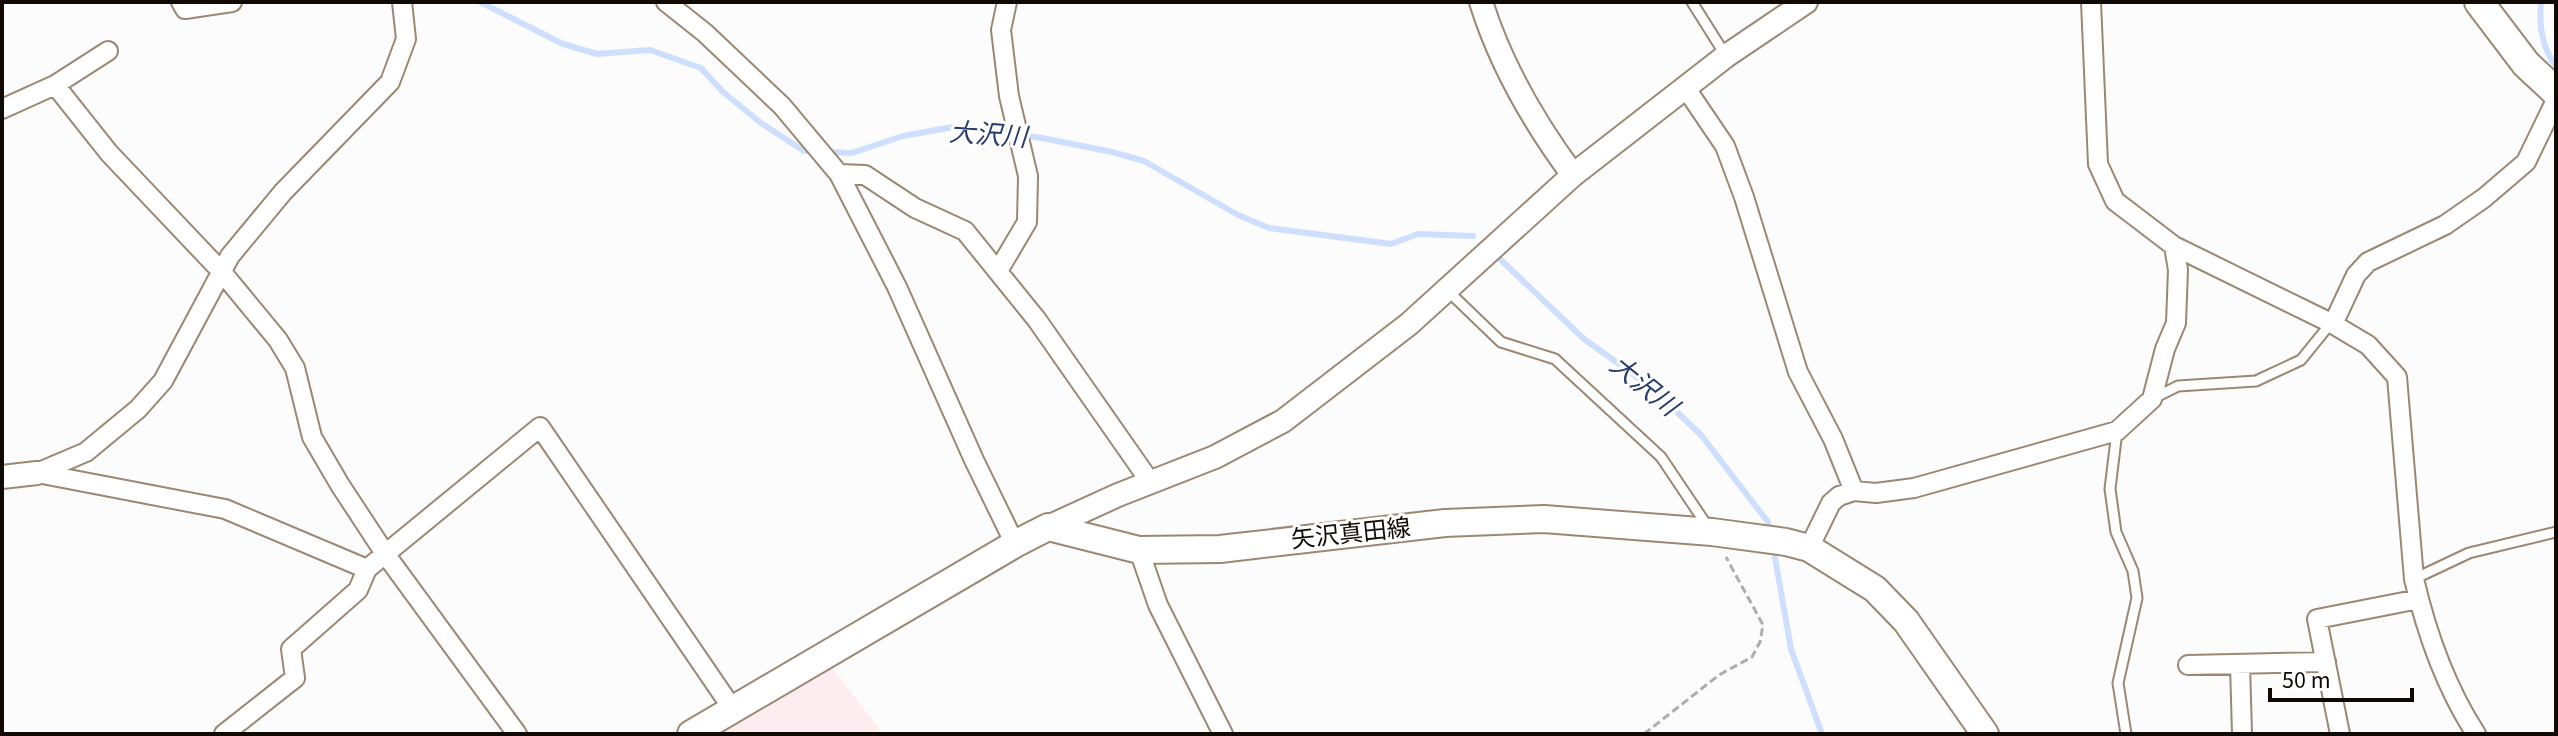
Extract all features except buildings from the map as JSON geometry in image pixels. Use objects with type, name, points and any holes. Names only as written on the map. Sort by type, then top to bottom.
[{"type":"main road","points":[[2479,2],[2526,64],[2556,92]]},
{"type":"main road","name":"矢沢真田線","points":[[1048,527],[1139,550],[1220,549],[1445,523],[1544,519],[1712,532],[1809,548],[1875,589],[1906,621],[1985,734]]},
{"type":"main road","points":[[691,734],[1048,527]]},
{"type":"street","points":[[181,2],[185,9],[232,2]]},
{"type":"street","points":[[2,477],[37,473],[86,452],[138,409],[163,381],[221,271],[258,220],[390,82],[406,39],[402,2]]},
{"type":"street","points":[[666,2],[705,33],[782,106],[839,174],[897,287],[1015,544]]},
{"type":"street","points":[[998,271],[1027,222],[1028,176],[1009,96],[1001,30],[1007,2]]},
{"type":"street","points":[[1481,2],[1489,29],[1515,88],[1541,132],[1573,175]]},
{"type":"street","points":[[1048,527],[1118,495],[1215,457],[1283,421],[1348,373],[1447,290],[1573,175],[1726,56],[1806,2]]},
{"type":"street","points":[[2091,2],[2098,164],[2115,201],[2174,246],[2368,345],[2397,377],[2414,579],[2425,626],[2454,700],[2476,734]]},
{"type":"street","points":[[2,109],[55,85],[108,51]]},
{"type":"street","points":[[55,85],[109,153],[221,271],[278,340],[295,368],[312,437],[386,555],[517,734]]},
{"type":"street","points":[[1685,87],[1725,146],[1744,197],[1798,372],[1833,439],[1854,491]]},
{"type":"street","points":[[2332,324],[2356,275],[2368,262],[2445,225],[2484,198],[2526,162],[2556,100]]},
{"type":"street","points":[[839,174],[865,175],[915,208],[965,231],[1037,320],[1151,483]]},
{"type":"street","points":[[1809,548],[1831,503],[1839,496],[1854,491],[1876,493],[1914,488],[2117,431],[2152,399],[2165,349],[2176,323],[2178,270],[2174,246]]},
{"type":"street","points":[[224,734],[295,678],[291,649],[358,590],[367,569],[540,427],[734,711]]},
{"type":"street","points":[[37,473],[225,509],[367,569]]},
{"type":"street","points":[[1139,550],[1158,605],[1223,734]]},
{"type":"street","points":[[2340,734],[2317,619],[2419,599]]},
{"type":"street","points":[[2188,665],[2326,662]]},
{"type":"street","points":[[2240,664],[2242,734]]},
{"type":"lane","points":[[1692,2],[1726,56]]},
{"type":"lane","points":[[1447,290],[1501,342],[1555,359],[1661,457],[1712,532]]},
{"type":"lane","points":[[2152,399],[2178,386],[2256,381],[2301,360],[2332,324]]},
{"type":"lane","points":[[2117,431],[2110,489],[2116,532],[2133,571],[2137,598],[2118,683],[2126,734]]},
{"type":"lane","points":[[2414,579],[2469,553],[2556,532]]},
{"type":"path","points":[[1644,734],[1719,675],[1752,657],[1760,642],[1763,625],[1712,532]]},
{"type":"shaded area","points":[[830,665],[883,734],[715,734]]},
{"type":"waterway","name":"大沢川","points":[[480,2],[563,44],[597,54],[650,50],[701,68],[723,92],[761,123],[804,151],[816,151]]},
{"type":"waterway","points":[[2541,2],[2542,36],[2556,66]]},
{"type":"waterway","name":"大沢川","points":[[828,152],[852,153],[903,136],[953,127],[1042,138],[1144,161],[1238,215],[1269,228],[1391,244],[1418,234],[1473,236]]},
{"type":"waterway","name":"大沢川","points":[[1500,259],[1584,339],[1650,386],[1701,435],[1768,522],[1769,529]]},
{"type":"waterway","name":"大沢川","points":[[1774,552],[1791,649],[1822,734]]}]
